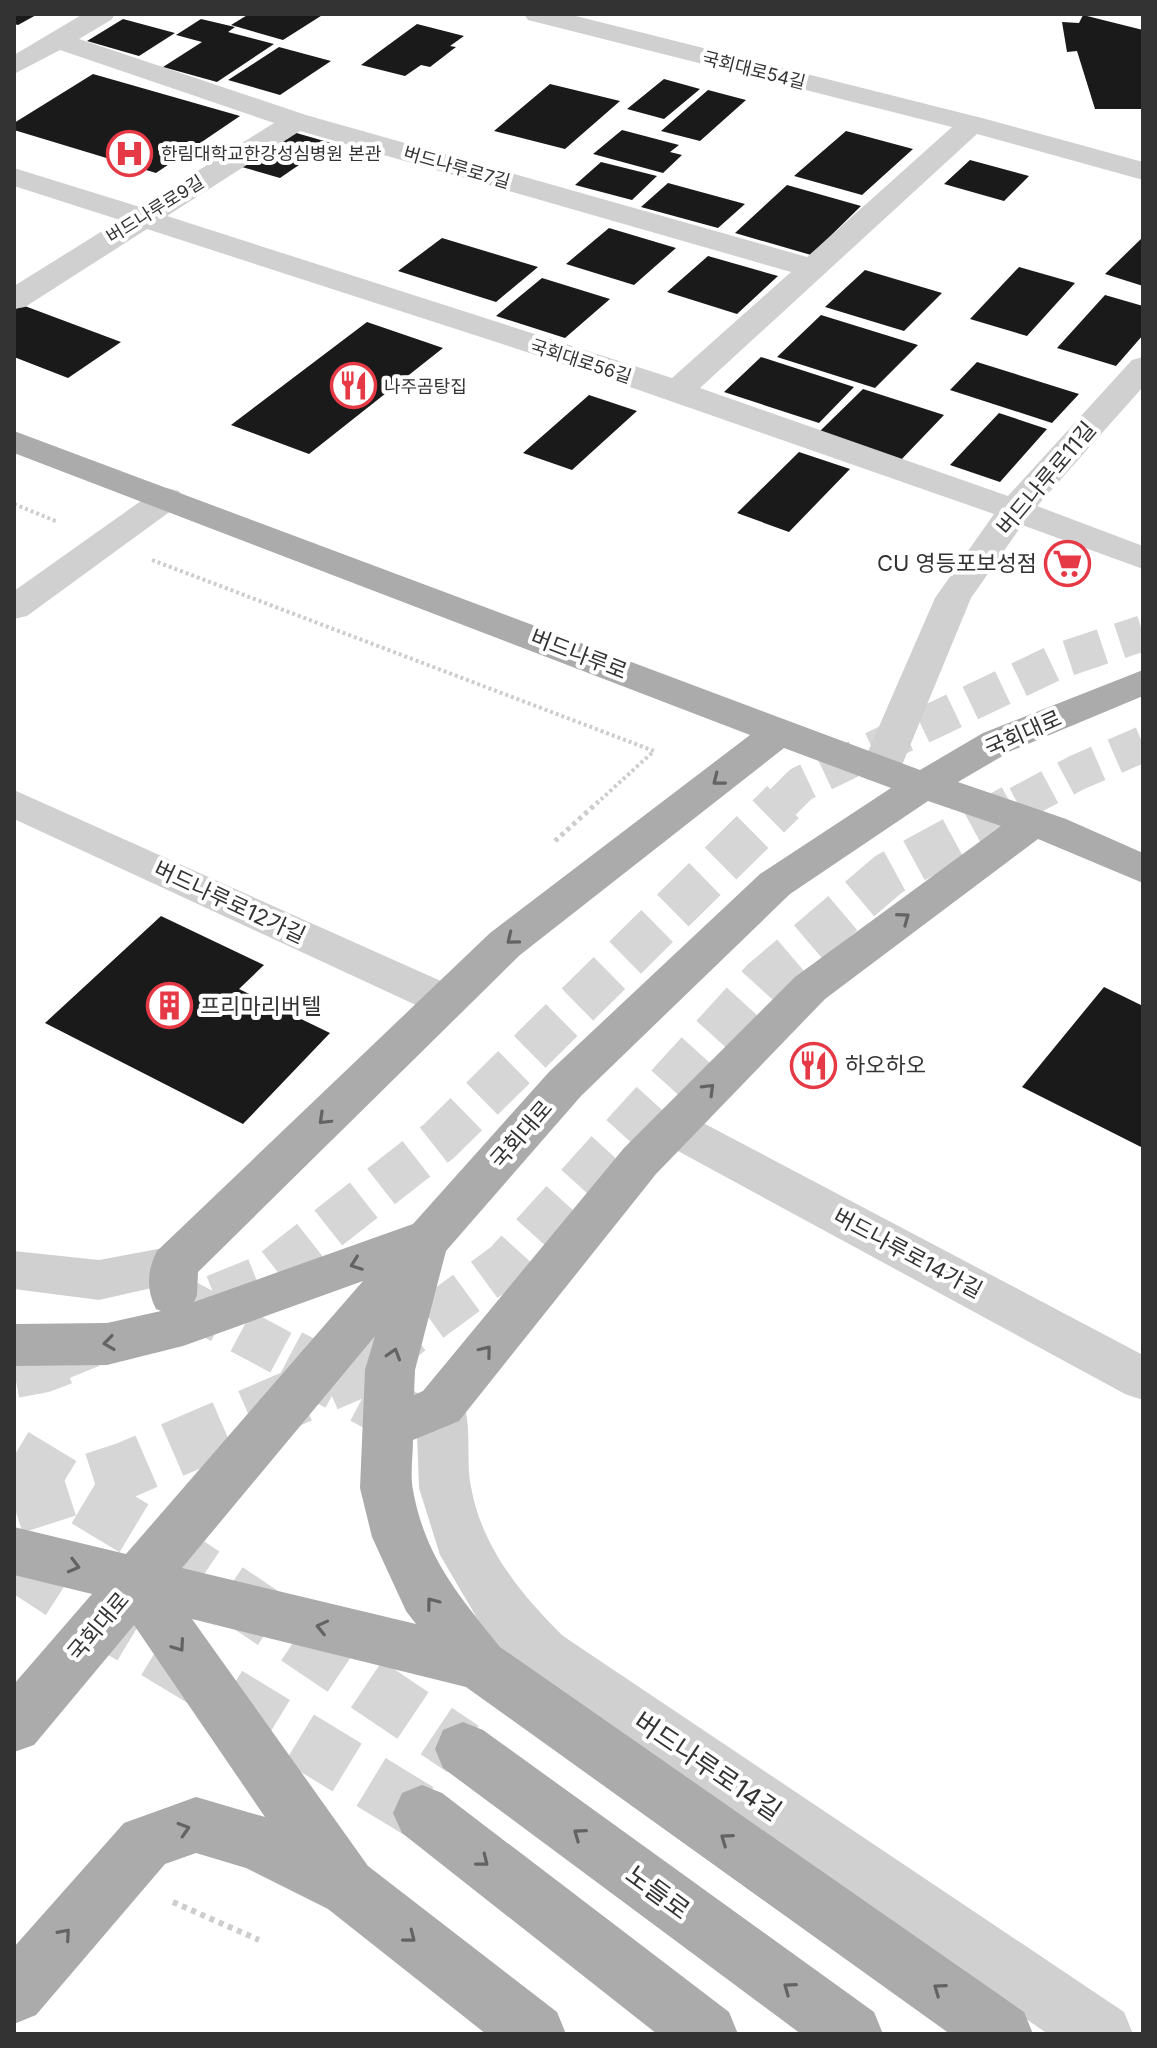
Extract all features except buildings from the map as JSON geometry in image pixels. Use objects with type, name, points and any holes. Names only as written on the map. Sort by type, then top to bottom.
[{"type":"main road","name":"버드나루로","points":[[14,441],[922,786],[1032,823],[1143,869]]},
{"type":"main road","name":"국회대로","points":[[14,1726],[429,1238],[565,1084],[775,884],[922,786],[997,742],[1143,682]]},
{"type":"main road","points":[[174,1280],[505,944],[779,732]]},
{"type":"main road","points":[[425,1413],[672,1127],[810,988],[1032,823]]},
{"type":"main road","points":[[14,1345],[107,1344],[183,1326],[429,1238]]},
{"type":"main road","points":[[429,1238],[390,1370],[386,1488],[399,1537],[425,1594],[480,1665],[1002,2034]]},
{"type":"main road","points":[[14,1551],[480,1665]]},
{"type":"main road","points":[[135,1582],[349,1888]]},
{"type":"main road","name":"노들로","points":[[463,1749],[852,2034]]},
{"type":"main road","points":[[422,1813],[707,2034]]},
{"type":"main road","points":[[14,1993],[141,1883],[145,1843],[196,1825],[256,1842],[349,1888],[535,2034]]},
{"type":"street","points":[[14,66],[102,14]]},
{"type":"street","name":"국회대로54길","points":[[537,14],[972,124],[1143,171]]},
{"type":"street","name":"버드나루로7길","points":[[57,40],[296,121],[814,269]]},
{"type":"street","name":"버드나루로9길","points":[[14,300],[296,121]]},
{"type":"street","points":[[676,392],[972,124]]},
{"type":"street","name":"국회대로56길","points":[[14,177],[676,392],[1015,509],[1143,558]]},
{"type":"street","name":"버드나루로11길","points":[[880,770],[953,598],[1015,509],[1143,367]]},
{"type":"street","points":[[14,608],[167,498]]},
{"type":"street","name":"버드나루로12가길","points":[[14,803],[446,1001]]},
{"type":"street","name":"버드나루로14가길","points":[[672,1127],[1143,1379]]},
{"type":"street","points":[[14,1270],[99,1280],[174,1280]]},
{"type":"street","name":"버드나루로14길","points":[[425,1413],[467,1555],[503,1613],[543,1654],[1102,2034]]},
{"type":"path","points":[[14,504],[426,667],[654,751]]},
{"type":"path","points":[[141,1883],[259,1940]]},
{"type":"tunnel","points":[[783,802],[801,784],[1056,662],[1143,633]]},
{"type":"tunnel","points":[[1018,804],[1076,773],[1143,744]]},
{"type":"tunnel","points":[[215,1297],[267,1276],[439,1141],[783,802]]},
{"type":"tunnel","points":[[376,1359],[506,1264],[763,981],[889,874],[1022,802]]},
{"type":"tunnel","points":[[182,1300],[293,1359]]},
{"type":"tunnel","points":[[60,1358],[91,1345]]},
{"type":"tunnel","points":[[289,1357],[409,1420]]},
{"type":"tunnel","points":[[14,1506],[126,1470],[365,1367],[379,1357]]},
{"type":"tunnel","points":[[14,1370],[60,1358]]},
{"type":"tunnel","points":[[14,1456],[137,1530],[463,1749]]},
{"type":"tunnel","points":[[14,1561],[113,1625],[422,1813]]},
{"type":"place","name":"한림대학교한강성심병원 본관","points":[[130,153]]},
{"type":"place","name":"나주곰탕집","points":[[353,386]]},
{"type":"place","name":"CU 영등포보성점","points":[[1068,563]]},
{"type":"place","name":"프리마리버텔","points":[[169,1006]]},
{"type":"place","name":"하오하오","points":[[814,1065]]}]
